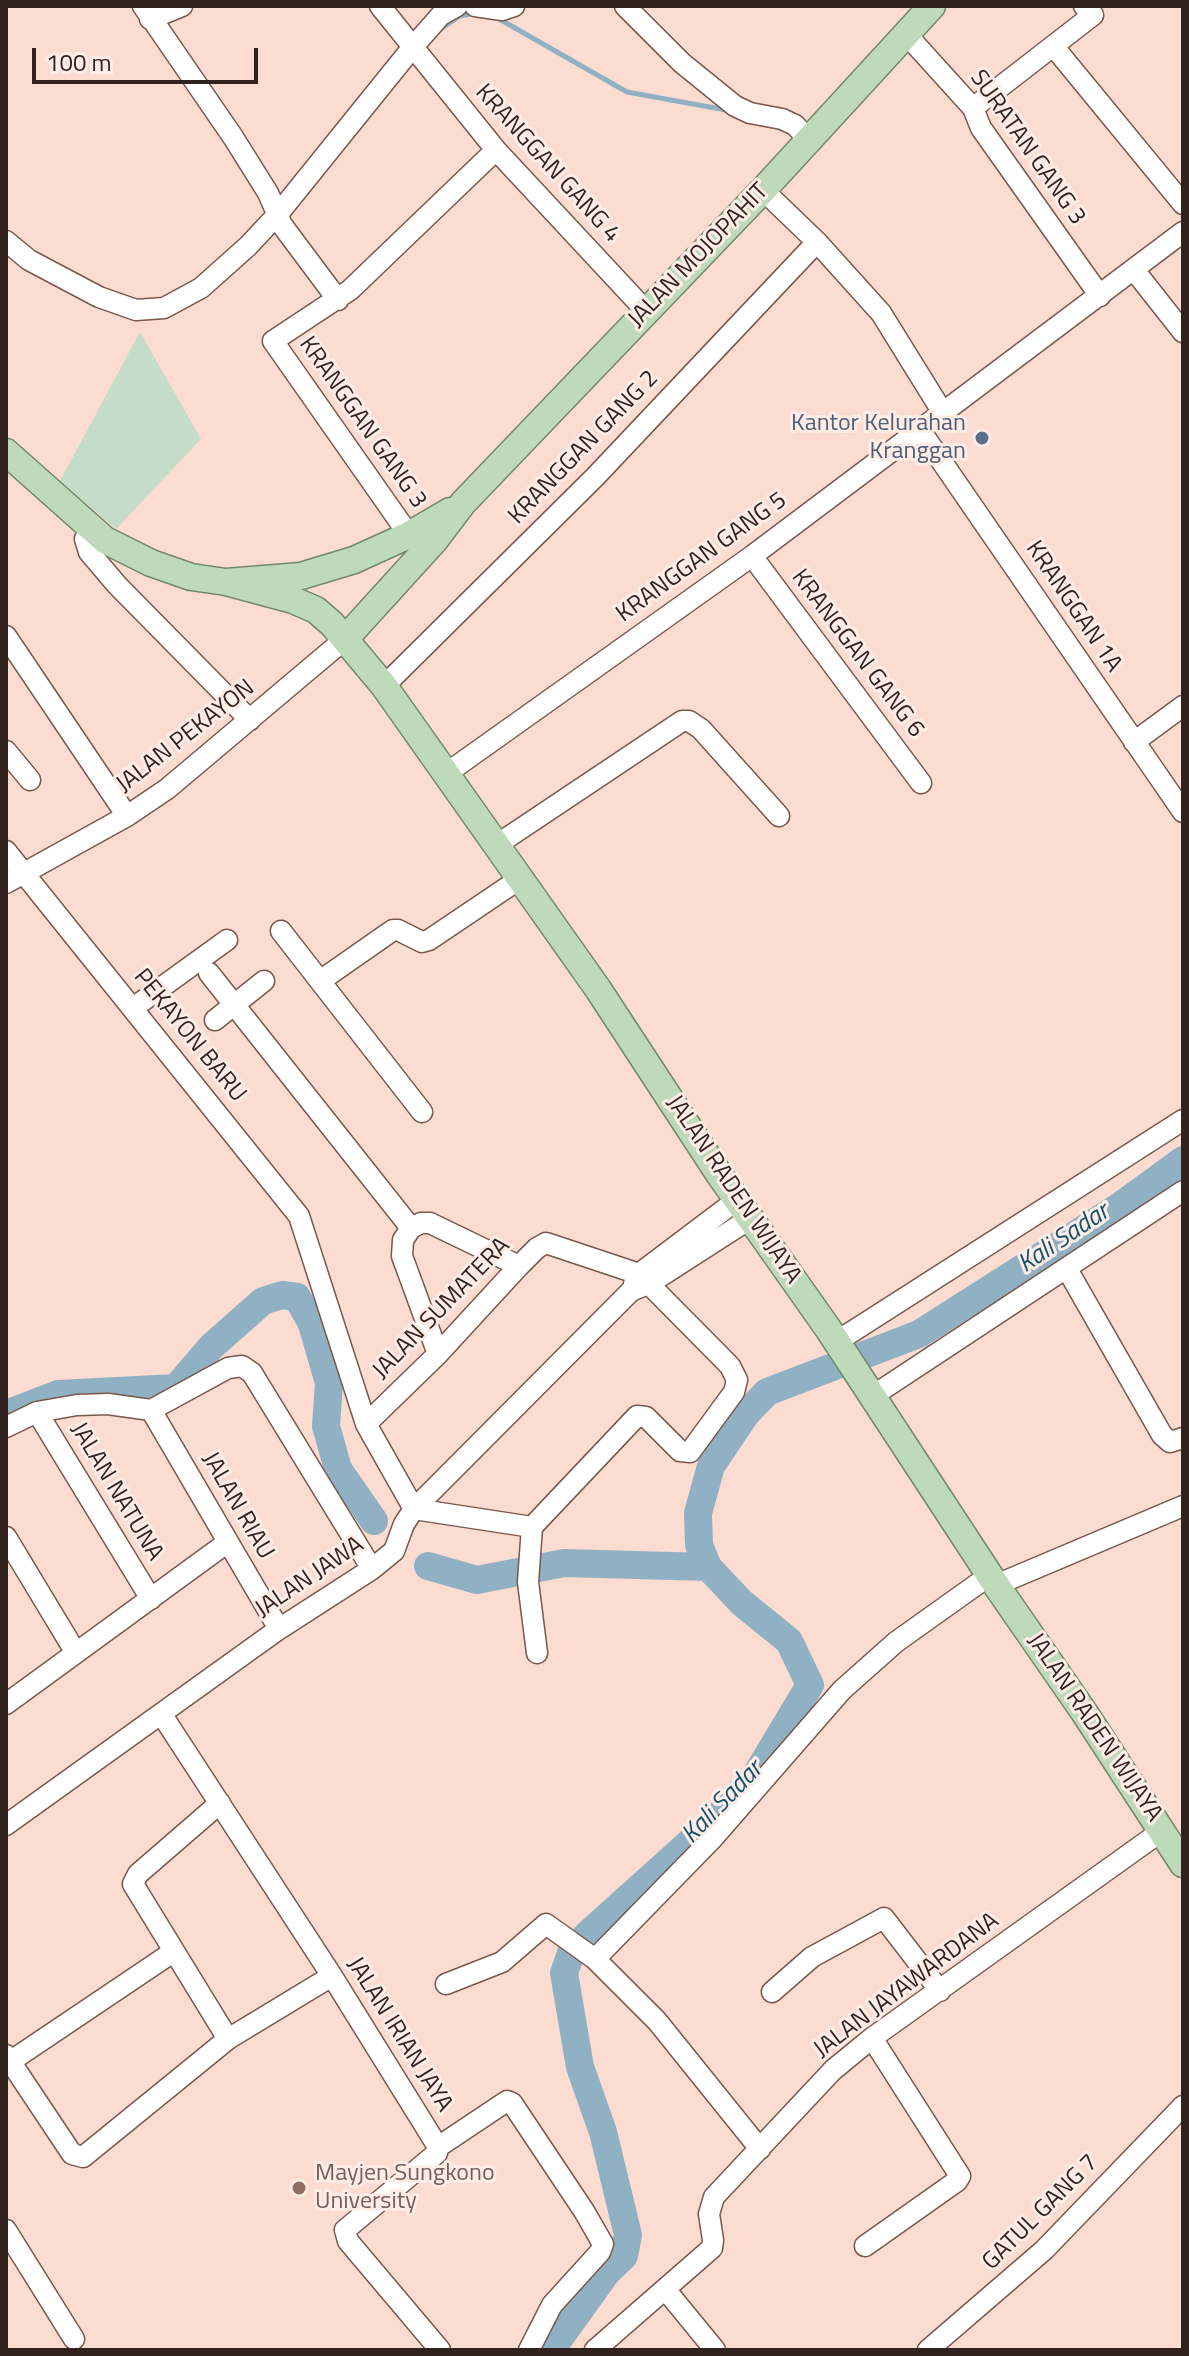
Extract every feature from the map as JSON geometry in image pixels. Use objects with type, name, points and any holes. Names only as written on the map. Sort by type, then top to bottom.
[{"type":"main road","name":"JALAN MOJOPAHIT","points":[[345,639],[435,540],[463,503],[763,190],[932,6]]},
{"type":"main road","name":"JALAN MOJOPAHIT","points":[[10,463],[105,540],[151,563],[191,577],[226,582],[301,576],[354,560],[409,535],[463,503]]},
{"type":"main road","name":"JALAN RADEN WIJAYA","points":[[226,582],[293,600],[316,610],[384,686],[598,989],[993,1580],[1175,1844]]},
{"type":"street","points":[[182,6],[146,12],[233,137],[280,220],[338,300],[496,150]]},
{"type":"street","name":"KRANGGAN GANG 4","points":[[380,6],[496,150],[646,311]]},
{"type":"street","points":[[6,241],[29,260],[69,283],[136,310],[164,308],[201,288],[280,220],[412,48],[441,15],[457,6]]},
{"type":"street","points":[[475,6],[502,10],[514,6]]},
{"type":"street","points":[[625,6],[682,63],[735,106],[750,113],[782,119],[795,125],[808,139]]},
{"type":"street","points":[[973,108],[1054,47],[1088,10]]},
{"type":"street","name":"SURATAN GANG 3","points":[[906,34],[973,108],[981,128],[1100,296]]},
{"type":"street","points":[[1054,47],[1183,204]]},
{"type":"street","points":[[763,190],[817,242],[881,313],[943,413]]},
{"type":"street","name":"KRANGGAN GANG 5","points":[[447,773],[752,556],[1183,232]]},
{"type":"street","name":"KRANGGAN GANG 2","points":[[384,686],[595,477],[817,242]]},
{"type":"street","points":[[1134,270],[1183,332]]},
{"type":"street","name":"KRANGGAN GANG 3","points":[[338,300],[273,341],[409,535]]},
{"type":"street","name":"KRANGGAN 1A","points":[[920,430],[1183,812]]},
{"type":"street","points":[[90,527],[85,539],[89,552],[117,585],[250,720]]},
{"type":"street","name":"KRANGGAN GANG 6","points":[[752,556],[921,783]]},
{"type":"street","points":[[117,585],[130,570],[151,563]]},
{"type":"street","points":[[6,636],[127,816]]},
{"type":"street","name":"JALAN PEKAYON","points":[[14,878],[127,816],[184,776],[345,639]]},
{"type":"street","points":[[1134,742],[1183,706]]},
{"type":"street","points":[[498,844],[682,721],[689,721],[701,729],[779,816]]},
{"type":"street","points":[[6,751],[30,780]]},
{"type":"street","name":"PEKAYON BARU","points":[[6,851],[14,878],[133,1008],[299,1216],[366,1424],[409,1517]]},
{"type":"street","points":[[320,981],[393,930],[422,942],[429,940],[521,878]]},
{"type":"street","points":[[281,931],[422,1112]]},
{"type":"street","points":[[133,1008],[227,940]]},
{"type":"street","points":[[209,973],[411,1228]]},
{"type":"street","points":[[215,1020],[264,981]]},
{"type":"street","points":[[839,1347],[1183,1120]]},
{"type":"street","points":[[869,1395],[1183,1191]]},
{"type":"street","name":"JALAN JAWA","points":[[6,1825],[279,1629],[372,1569],[394,1551],[409,1517],[640,1283],[744,1209]]},
{"type":"street","points":[[438,1354],[402,1256],[403,1240],[411,1228],[430,1223],[519,1266]]},
{"type":"street","name":"JALAN SUMATERA","points":[[366,1424],[438,1354],[537,1248],[550,1243],[640,1283]]},
{"type":"street","points":[[1067,1269],[1162,1435],[1170,1442],[1183,1438]]},
{"type":"street","points":[[537,1653],[528,1582],[532,1527],[634,1418],[646,1417],[680,1451],[687,1454],[693,1450],[737,1386],[730,1366],[640,1283]]},
{"type":"street","points":[[6,1427],[37,1412],[92,1404],[151,1410],[228,1368],[242,1366],[252,1373],[372,1569]]},
{"type":"street","name":"JALAN RIAU","points":[[151,1410],[279,1629]]},
{"type":"street","name":"JALAN NATUNA","points":[[37,1412],[151,1599]]},
{"type":"street","points":[[593,1957],[713,1838],[842,1690],[896,1642],[993,1580],[1183,1506]]},
{"type":"street","points":[[409,1517],[532,1527]]},
{"type":"street","points":[[6,1537],[76,1653]]},
{"type":"street","points":[[6,1704],[228,1542]]},
{"type":"street","name":"JALAN IRIAN JAYA","points":[[156,1719],[438,2147],[437,2153],[345,2230],[348,2241],[440,2350]]},
{"type":"street","points":[[214,1808],[134,1879],[134,1889],[228,2039]]},
{"type":"street","name":"JALAN JAYAWARDANA","points":[[595,2350],[712,2248],[710,2203],[833,2070],[872,2038],[940,1991],[1175,1844]]},
{"type":"street","points":[[772,1992],[812,1957],[884,1918],[940,1991]]},
{"type":"street","points":[[446,1984],[502,1962],[546,1924],[593,1957],[657,2021],[760,2149]]},
{"type":"street","points":[[173,1952],[8,2058],[72,2154],[83,2157],[228,2039],[327,1979]]},
{"type":"street","points":[[865,2246],[960,2176],[872,2038]]},
{"type":"street","points":[[438,2147],[507,2101],[512,2103],[602,2240],[600,2252],[552,2305],[529,2350]]},
{"type":"street","name":"GATUL GANG 7","points":[[928,2350],[1044,2250],[1183,2106]]},
{"type":"street","points":[[6,2230],[74,2339]]},
{"type":"street","points":[[665,2289],[715,2350]]},
{"type":"green space","points":[[140,332],[201,439],[116,529],[60,481]]},
{"type":"waterway","points":[[442,28],[460,16],[476,13]]},
{"type":"waterway","points":[[494,16],[627,92],[726,110]]},
{"type":"waterway","name":"Kali Sadar","points":[[551,2350],[607,2272],[624,2256],[628,2235],[603,2132],[580,2067],[564,1973],[571,1953],[716,1819],[756,1775],[810,1685],[789,1641],[742,1603],[708,1567],[699,1545],[698,1513],[711,1466],[746,1414],[767,1392],[919,1334],[1120,1206],[1183,1160]]},
{"type":"waterway","points":[[6,1414],[58,1394],[176,1388],[211,1347],[263,1301],[282,1295],[297,1297],[312,1324],[329,1383],[326,1426],[338,1469],[374,1521]]},
{"type":"waterway","points":[[428,1566],[477,1580],[564,1563],[708,1567]]},
{"type":"place","name":"Kantor Kelurahan Kranggan","points":[[982,438]]},
{"type":"place","name":"Mayjen Sungkono University","points":[[299,2188]]}]
